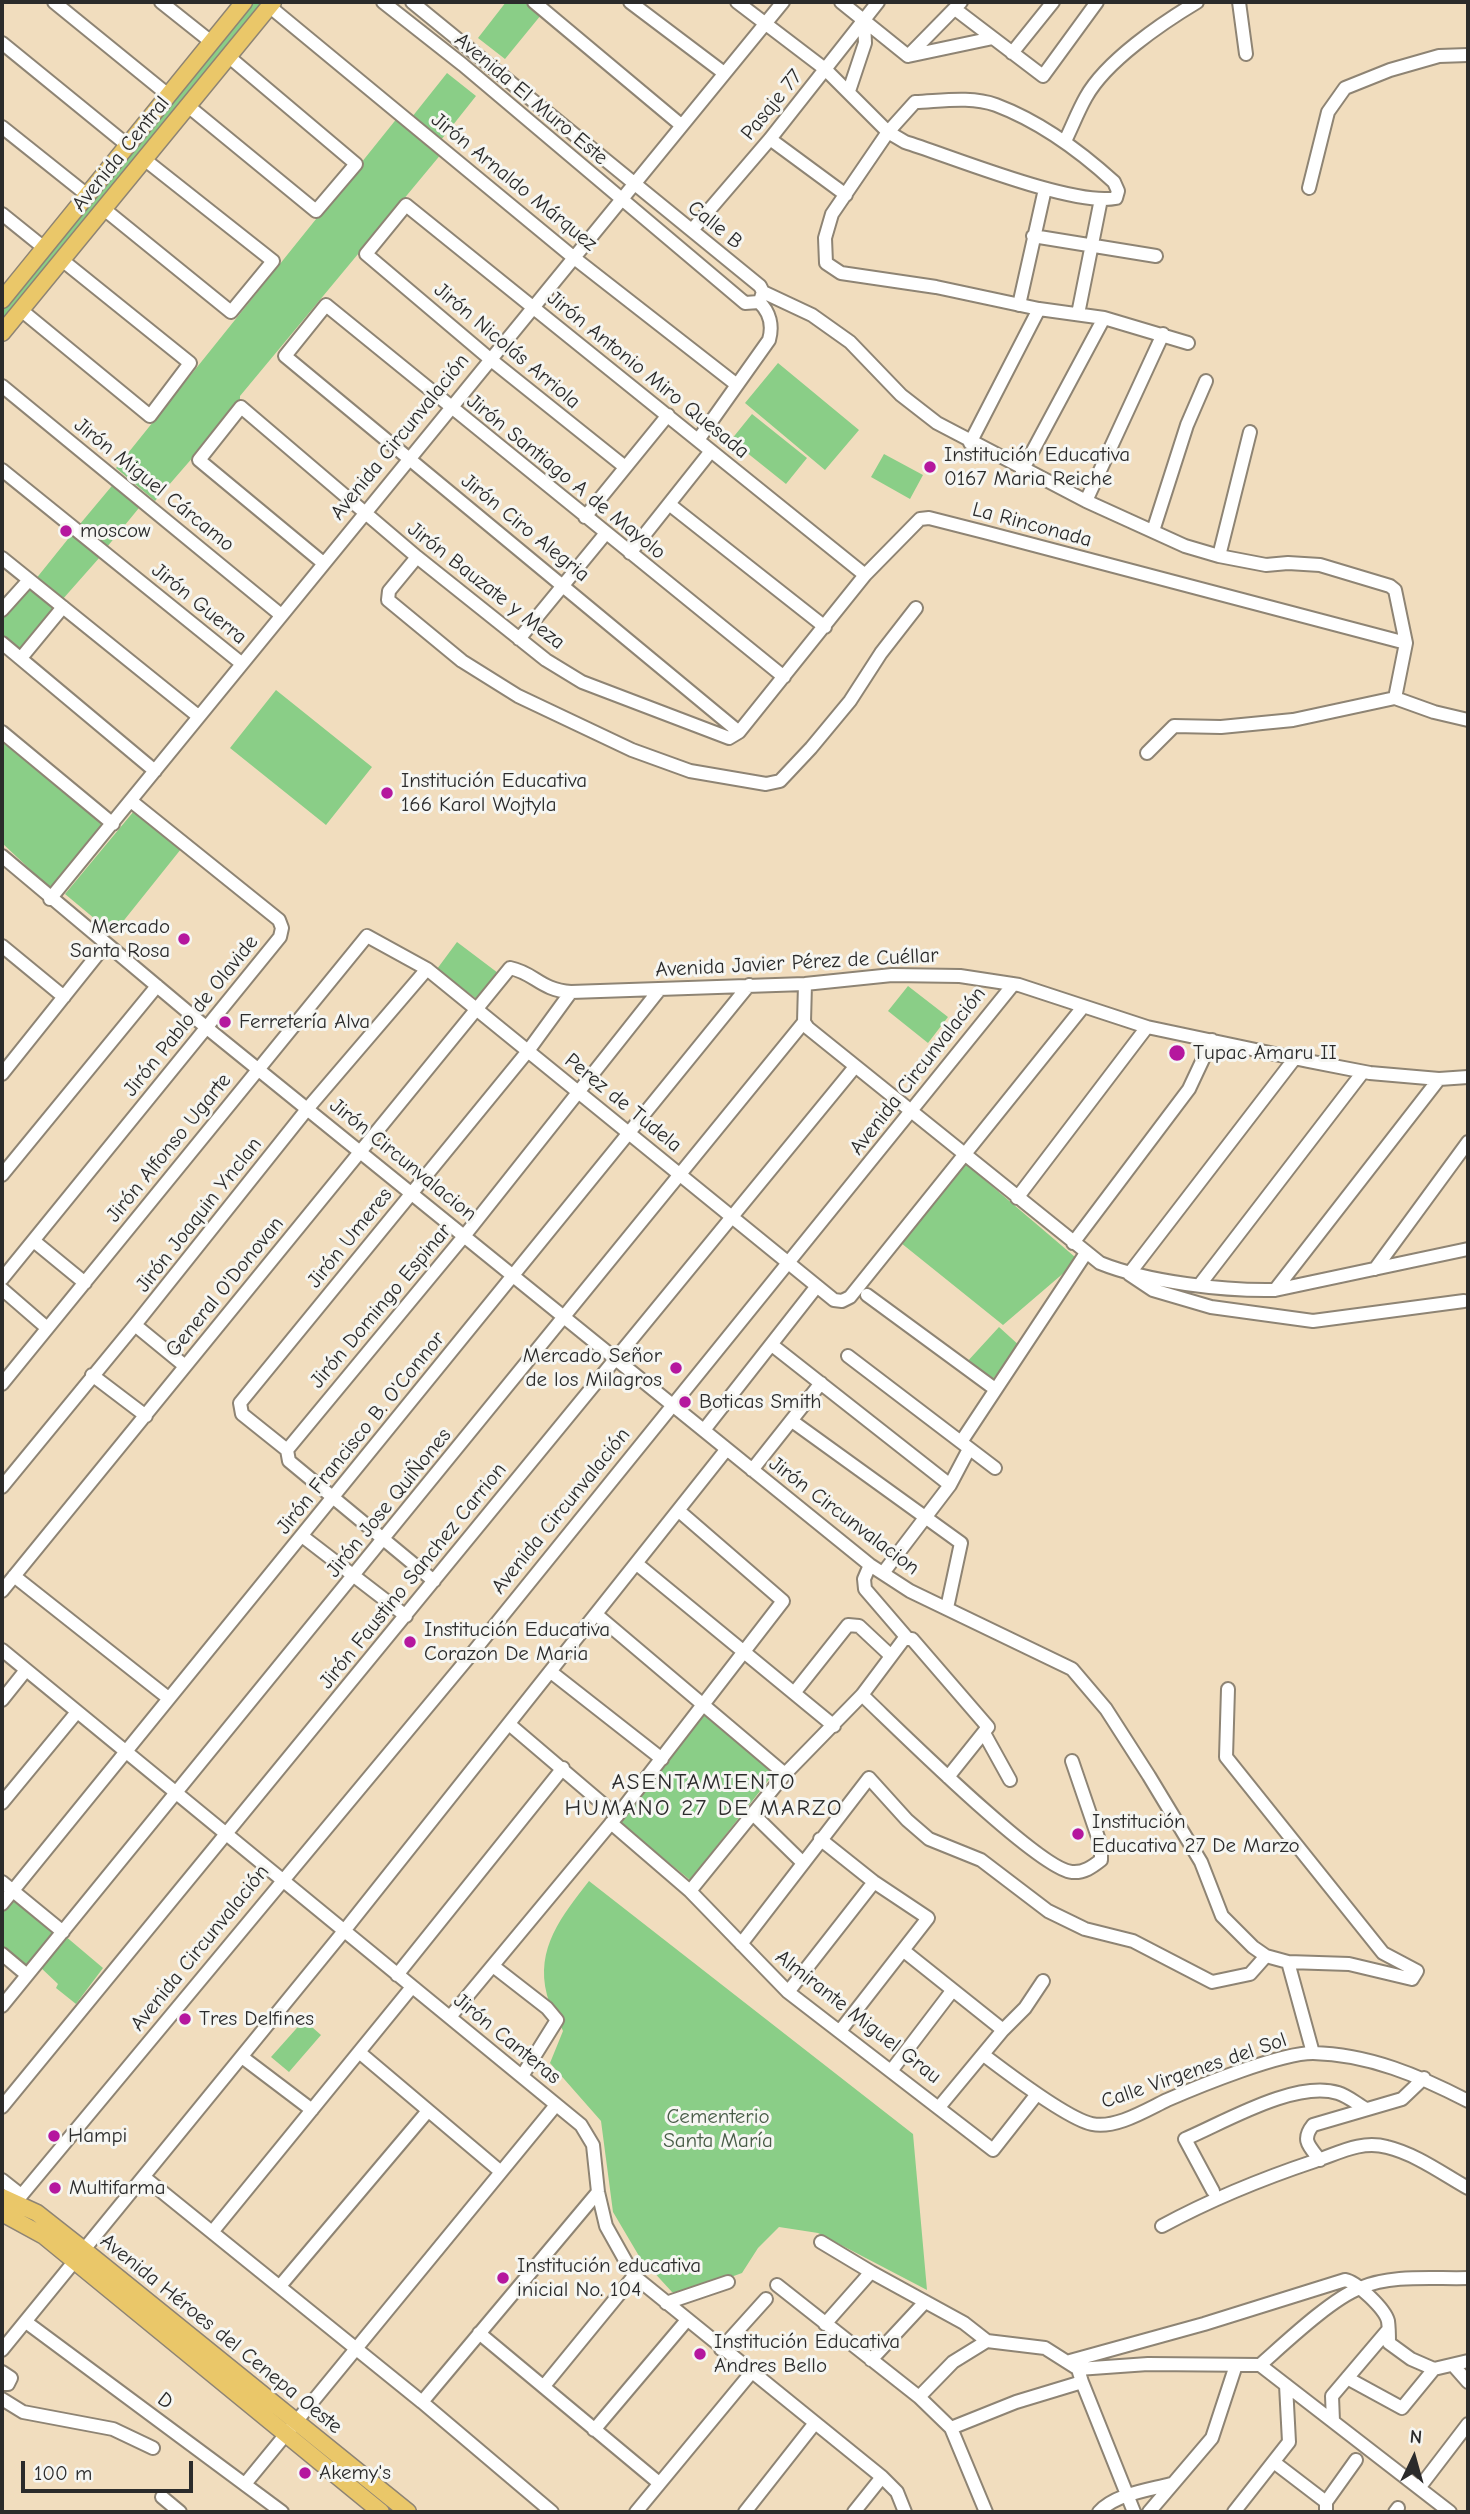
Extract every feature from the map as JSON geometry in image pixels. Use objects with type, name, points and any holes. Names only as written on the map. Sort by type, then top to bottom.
[{"type":"main road","name":"Avenida Central","points":[[2,298],[244,2]]},
{"type":"main road","name":"Avenida Central","points":[[2,333],[271,4]]},
{"type":"main road","name":"Avenida Héroes del Cenepa Oeste","points":[[8,2207],[27,2224],[80,2256],[292,2429],[408,2512]]},
{"type":"main road","name":"Avenida Héroes del Cenepa Oeste","points":[[292,2429],[381,2512]]},
{"type":"street","points":[[54,2],[167,94]]},
{"type":"street","points":[[161,2],[210,41]]},
{"type":"street","name":"Avenida El Muro Este","points":[[383,2],[470,71],[620,200]]},
{"type":"street","name":"Avenida El Muro Este","points":[[411,2],[633,184]]},
{"type":"street","points":[[534,2],[681,125]]},
{"type":"street","points":[[630,2],[724,73]]},
{"type":"street","points":[[737,2],[825,69],[888,132],[905,142],[1045,189],[1101,199],[1116,198],[1118,191],[1114,182],[1065,141],[995,105],[961,99],[915,102],[888,132],[832,214],[825,238],[826,263],[841,273],[936,287],[1039,309],[1104,318],[1163,334],[1188,344]]},
{"type":"street","name":"Avenida Circunvalación","points":[[50,899],[363,512],[783,2]]},
{"type":"street","points":[[841,2],[908,56]]},
{"type":"street","name":"Pasaje 77","points":[[692,230],[770,139],[878,2]]},
{"type":"street","points":[[1012,53],[1053,2]]},
{"type":"street","points":[[908,56],[958,5],[993,38],[1043,76],[1097,2]]},
{"type":"street","points":[[1065,141],[1087,95],[1107,71],[1197,2]]},
{"type":"street","points":[[1239,2],[1246,54]]},
{"type":"street","name":"Jirón Arnaldo Márquez","points":[[271,4],[573,257],[737,385]]},
{"type":"street","points":[[849,91],[865,43],[864,20]]},
{"type":"street","points":[[908,56],[993,38]]},
{"type":"street","points":[[2,43],[126,144]]},
{"type":"street","points":[[1309,188],[1328,112],[1345,88],[1439,55],[1468,55]]},
{"type":"street","points":[[188,106],[316,211],[356,164],[228,56]]},
{"type":"street","points":[[470,71],[481,58]]},
{"type":"street","points":[[2,128],[86,194]]},
{"type":"street","points":[[770,139],[846,195]]},
{"type":"street","points":[[104,209],[231,312],[273,261],[144,159]]},
{"type":"street","name":"Calle B","points":[[620,200],[745,303],[761,297],[692,230],[633,184]]},
{"type":"street","points":[[1019,304],[1045,189]]},
{"type":"street","points":[[1078,314],[1101,199]]},
{"type":"street","name":"Jirón Nicolás Arriola","points":[[406,205],[366,254],[490,359],[625,467]]},
{"type":"street","name":"Jirón Antonio Miro Quesada","points":[[406,205],[865,575]]},
{"type":"street","points":[[2,214],[43,247]]},
{"type":"street","points":[[1033,236],[1156,256]]},
{"type":"street","points":[[21,310],[150,416],[190,363],[62,260]]},
{"type":"street","points":[[698,440],[771,332],[761,297]]},
{"type":"street","points":[[761,297],[812,315],[850,342],[901,394],[937,423],[1022,471],[1086,501],[1153,531],[1219,556],[1266,565],[1288,562],[1320,565],[1390,586],[1395,590],[1406,643],[1395,698]]},
{"type":"street","name":"Jirón Ciro Alegria","points":[[326,305],[285,356],[408,460],[565,585],[739,732]]},
{"type":"street","name":"Jirón Santiago A de Mayolo","points":[[326,305],[783,677]]},
{"type":"street","points":[[970,443],[1039,309]]},
{"type":"street","points":[[1022,471],[1104,318]]},
{"type":"street","points":[[1086,501],[1163,334]]},
{"type":"street","points":[[1153,531],[1187,425],[1206,381]]},
{"type":"street","name":"Jirón Miguel Cárcamo","points":[[2,386],[281,615]]},
{"type":"street","name":"Jirón Bauzate y Meza","points":[[323,562],[199,460],[241,407],[417,557],[519,639],[582,682],[714,735],[729,738],[739,732]]},
{"type":"street","points":[[585,517],[668,415]]},
{"type":"street","points":[[1219,556],[1250,432]]},
{"type":"street","points":[[630,553],[711,451]]},
{"type":"street","name":"Jirón Guerra","points":[[2,470],[241,663]]},
{"type":"street","points":[[669,504],[825,627]]},
{"type":"street","name":"La Rinconada","points":[[739,732],[865,575],[913,523],[929,518],[1406,643]]},
{"type":"street","points":[[519,639],[606,534]]},
{"type":"street","points":[[417,557],[390,592],[388,600],[462,661],[518,696],[632,750],[690,771],[766,784],[780,781],[810,748],[850,701],[881,653],[916,608]]},
{"type":"street","points":[[2,558],[198,716]]},
{"type":"street","points":[[2,610],[29,580]]},
{"type":"street","points":[[21,658],[63,607]]},
{"type":"street","points":[[2,643],[155,771]]},
{"type":"street","points":[[1147,752],[1174,726],[1221,727],[1293,720],[1395,698],[1434,712],[1468,720]]},
{"type":"street","points":[[2,732],[113,824]]},
{"type":"street","name":"Jirón Pablo de Olavide","points":[[2,1279],[35,1242],[207,1028],[279,937],[282,928],[279,920],[131,801]]},
{"type":"street","name":"Jirón Circunvalacion","points":[[2,856],[207,1028],[516,1275],[726,1450],[870,1565],[910,1591],[1072,1669],[1106,1710],[1149,1776],[1201,1862],[1222,1916],[1253,1947],[1266,1956],[1288,1962],[1349,1964],[1406,1979],[1417,1976],[1417,1971],[1382,1953],[1226,1757],[1228,1689]]},
{"type":"street","name":"Perez de Tudela","points":[[367,936],[427,969],[478,1008],[834,1300],[842,1301],[850,1297],[965,1155]]},
{"type":"street","name":"Jirón Alfonso Ugarte","points":[[2,1384],[367,936]]},
{"type":"street","points":[[2,1074],[106,944]]},
{"type":"street","points":[[2,946],[64,997]]},
{"type":"street","name":"Avenida Javier Pérez de Cuéllar","points":[[478,1008],[510,968],[523,970],[541,985],[554,991],[571,992],[805,984],[892,975],[946,975],[1019,985],[1147,1027],[1363,1072],[1439,1079],[1468,1077]]},
{"type":"street","name":"Jirón Joaquin Ynclan","points":[[2,1487],[308,1108],[427,969]]},
{"type":"street","points":[[805,984],[804,1022],[854,1068],[1086,1253],[1101,1263],[1129,1274],[1153,1290],[1211,1307],[1313,1321],[1464,1301]]},
{"type":"street","name":"Jirón Francisco B. O'Connor","points":[[2,1904],[167,1697],[516,1275],[749,985]]},
{"type":"street","points":[[2,1175],[157,986]]},
{"type":"street","name":"Avenida Circunvalación","points":[[8,2207],[474,1651],[1012,986]]},
{"type":"street","name":"Jirón Domingo Espinar","points":[[287,1450],[465,1235],[660,989]]},
{"type":"street","name":"Jirón Umeres","points":[[287,1450],[239,1409],[240,1404],[528,1051],[571,992]]},
{"type":"street","points":[[965,1155],[1083,1007]]},
{"type":"street","name":"General O'Donovan","points":[[2,1591],[478,1008]]},
{"type":"street","name":"Jirón Jose QuiÑones","points":[[2,2006],[354,1578],[804,1022]]},
{"type":"street","points":[[1017,1198],[1147,1027]]},
{"type":"street","points":[[1073,1242],[1189,1089],[1212,1040]]},
{"type":"street","points":[[1129,1274],[1295,1058]]},
{"type":"street","name":"Jirón Faustino Sanchez Carrion","points":[[2,2107],[228,1835],[854,1068]]},
{"type":"street","points":[[1201,1283],[1363,1072]]},
{"type":"street","points":[[1275,1290],[1439,1079]]},
{"type":"street","points":[[1375,1269],[1468,1142]]},
{"type":"street","points":[[35,1242],[85,1283]]},
{"type":"street","points":[[1129,1274],[1275,1290],[1468,1249]]},
{"type":"street","points":[[883,1573],[950,1485],[965,1446],[995,1389],[1086,1253]]},
{"type":"street","points":[[704,1430],[817,1286]]},
{"type":"street","points":[[2,1289],[47,1328]]},
{"type":"street","points":[[867,1295],[995,1389]]},
{"type":"street","points":[[135,1325],[186,1366]]},
{"type":"street","points":[[772,1345],[950,1485]]},
{"type":"street","points":[[848,1356],[995,1468]]},
{"type":"street","points":[[92,1375],[146,1416]]},
{"type":"street","points":[[752,1471],[821,1383]]},
{"type":"street","points":[[792,1421],[961,1543],[947,1608]]},
{"type":"street","points":[[287,1450],[289,1461],[434,1581]]},
{"type":"street","points":[[2,2350],[344,1931],[726,1450]]},
{"type":"street","points":[[450,2017],[614,1820],[783,1601],[679,1511]]},
{"type":"street","points":[[302,1536],[406,1616]]},
{"type":"street","points":[[637,1564],[747,1651],[834,1727]]},
{"type":"street","points":[[870,1565],[864,1579],[865,1590],[906,1639],[988,1727],[948,1777]]},
{"type":"street","points":[[14,1576],[167,1697]]},
{"type":"street","points":[[597,1615],[785,1774]]},
{"type":"street","points":[[794,1693],[848,1625],[859,1626],[890,1655]]},
{"type":"street","points":[[690,1891],[785,1774],[834,1727],[862,1695],[890,1655],[906,1639]]},
{"type":"street","name":"Jirón Canteras","points":[[2,1650],[522,2076],[589,2134],[606,2226],[634,2276],[882,2477],[897,2492],[905,2512]]},
{"type":"street","points":[[2,1700],[26,1670]]},
{"type":"street","points":[[551,1672],[662,1759]]},
{"type":"street","points":[[862,1695],[948,1777],[1056,1867],[1071,1872],[1088,1870],[1101,1860],[1101,1846],[1072,1761]]},
{"type":"street","points":[[2,1803],[77,1712]]},
{"type":"street","name":"Almirante Miguel Grau","points":[[509,1724],[563,1768],[690,1891],[788,1992],[940,2106],[993,2150],[1037,2094]]},
{"type":"street","points":[[984,1733],[1010,1780]]},
{"type":"street","points":[[397,1975],[563,1768]]},
{"type":"street","points":[[741,1944],[869,1777],[906,1820],[929,1839],[981,1860],[1048,1911],[1085,1929],[1133,1941],[1212,1982],[1250,1974],[1266,1956]]},
{"type":"street","points":[[753,1814],[802,1862]]},
{"type":"street","points":[[820,1839],[874,1882],[928,1918],[840,2031]]},
{"type":"street","points":[[2,1882],[63,1931]]},
{"type":"street","points":[[788,1992],[874,1882]]},
{"type":"street","points":[[904,1951],[1003,2030]]},
{"type":"street","points":[[2,1954],[27,1975]]},
{"type":"street","points":[[1288,1962],[1314,2053]]},
{"type":"street","points":[[494,1966],[557,2020],[522,2076]]},
{"type":"street","points":[[940,2106],[985,2056],[1003,2030],[1025,2008],[1043,1981]]},
{"type":"street","points":[[213,2231],[412,1987]]},
{"type":"street","points":[[891,2071],[952,1991]]},
{"type":"street","points":[[359,2052],[501,2172]]},
{"type":"street","name":"Calle Virgenes del Sol","points":[[985,2056],[1037,2094],[1091,2124],[1113,2122],[1193,2089],[1295,2055],[1314,2053],[1382,2063],[1424,2078],[1468,2101]]},
{"type":"street","points":[[242,2057],[312,2110]]},
{"type":"street","points":[[1320,2160],[1306,2141],[1306,2134],[1313,2124],[1402,2099],[1424,2078]]},
{"type":"street","points":[[1213,2191],[1185,2139],[1285,2096],[1319,2090],[1340,2093],[1366,2109]]},
{"type":"street","points":[[245,2484],[358,2350],[556,2105]]},
{"type":"street","points":[[280,2286],[427,2112]]},
{"type":"street","points":[[1162,2226],[1248,2183],[1366,2145],[1387,2147],[1410,2155],[1468,2188]]},
{"type":"street","points":[[145,2178],[422,2402],[552,2512]]},
{"type":"street","points":[[2,2180],[8,2207]]},
{"type":"street","points":[[422,2402],[598,2192]]},
{"type":"street","points":[[821,2242],[964,2323],[987,2341],[1045,2348],[1074,2365],[1260,2365],[1450,2512]]},
{"type":"street","points":[[825,2324],[871,2272]]},
{"type":"street","points":[[544,2386],[634,2276]]},
{"type":"street","points":[[1260,2365],[1304,2327],[1358,2288],[1391,2280],[1468,2278]]},
{"type":"street","points":[[1074,2365],[1345,2280],[1352,2281],[1388,2319],[1390,2343],[1411,2359],[1434,2369],[1468,2361]]},
{"type":"street","points":[[666,2303],[727,2282]]},
{"type":"street","points":[[777,2285],[919,2397],[951,2428],[986,2512]]},
{"type":"street","points":[[721,2349],[766,2299]]},
{"type":"street","points":[[871,2360],[925,2302]]},
{"type":"street","points":[[594,2430],[687,2320]]},
{"type":"street","name":"D","points":[[26,2322],[282,2512]]},
{"type":"street","points":[[1333,2421],[1332,2396],[1388,2330]]},
{"type":"street","points":[[478,2333],[659,2483]]},
{"type":"street","points":[[919,2397],[953,2362],[987,2341]]},
{"type":"street","points":[[1074,2365],[1134,2512]]},
{"type":"street","points":[[1149,2512],[1212,2438],[1236,2365]]},
{"type":"street","points":[[1453,2365],[1468,2382]]},
{"type":"street","points":[[1347,2378],[1402,2409],[1434,2369]]},
{"type":"street","points":[[2,2372],[11,2378],[8,2384],[2,2384]]},
{"type":"street","points":[[636,2512],[751,2373]]},
{"type":"street","points":[[951,2428],[1016,2402],[1083,2382]]},
{"type":"street","points":[[1234,2512],[1289,2442],[1286,2385]]},
{"type":"street","points":[[2,2399],[23,2412],[113,2429],[153,2448]]},
{"type":"street","points":[[745,2512],[816,2423]]},
{"type":"street","points":[[1419,2488],[1468,2424]]},
{"type":"street","points":[[1275,2463],[1326,2507],[1356,2460]]},
{"type":"street","points":[[853,2512],[882,2477]]},
{"type":"street","points":[[1099,2512],[1104,2506],[1126,2496],[1171,2484]]},
{"type":"street","points":[[162,2497],[180,2512]]},
{"type":"green space","points":[[251,2],[262,2],[2,323],[2,306]]},
{"type":"green space","points":[[506,2],[524,2],[541,15],[505,59],[478,38]]},
{"type":"green space","points":[[447,73],[476,96],[441,140],[412,117]]},
{"type":"green space","points":[[398,117],[442,153],[240,396],[240,403],[155,501],[116,468]]},
{"type":"green space","points":[[778,363],[859,430],[825,470],[745,403]]},
{"type":"green space","points":[[752,414],[807,458],[786,484],[731,440]]},
{"type":"green space","points":[[884,454],[923,475],[910,499],[871,477]]},
{"type":"green space","points":[[116,481],[143,503],[107,547],[80,524]]},
{"type":"green space","points":[[72,534],[100,557],[62,600],[35,580]]},
{"type":"green space","points":[[29,586],[58,608],[22,653],[2,636],[2,619]]},
{"type":"green space","points":[[276,690],[372,767],[326,825],[230,748]]},
{"type":"green space","points":[[2,738],[105,822],[52,890],[2,843]]},
{"type":"green space","points":[[134,811],[181,849],[113,934],[65,894]]},
{"type":"green space","points":[[457,942],[498,973],[478,1000],[437,969]]},
{"type":"green space","points":[[908,986],[948,1017],[928,1043],[888,1011]]},
{"type":"green space","points":[[966,1164],[1075,1257],[1073,1265],[1003,1325],[901,1243]]},
{"type":"green space","points":[[999,1327],[1021,1347],[990,1382],[966,1363]]},
{"type":"green space","points":[[706,1713],[775,1772],[690,1880],[618,1821]]},
{"type":"green space","name":"Cementerio Santa María","points":[[589,1881],[913,2134],[927,2290],[818,2233],[779,2227],[758,2248],[742,2273],[684,2294],[672,2292],[639,2256],[613,2212],[601,2121],[550,2063],[563,2031],[547,1995],[544,1978],[548,1948],[561,1920]]},
{"type":"green space","points":[[13,1893],[59,1932],[28,1969],[2,1948],[2,1906]]},
{"type":"green space","points":[[64,1935],[103,1968],[76,2004],[56,1988],[58,1984],[39,1966]]},
{"type":"green space","points":[[304,2020],[321,2035],[289,2072],[271,2057]]},
{"type":"place","name":"Institución Educativa 0167 Maria Reiche","points":[[930,467]]},
{"type":"place","name":"moscow","points":[[66,531]]},
{"type":"place","name":"Institución Educativa 166 Karol Wojtyla","points":[[387,793]]},
{"type":"place","name":"Mercado Santa Rosa","points":[[184,939]]},
{"type":"place","name":"Ferretería Alva","points":[[225,1022]]},
{"type":"place","name":"Tupac Amaru II","points":[[1177,1053]]},
{"type":"place","name":"Mercado Señor de los Milagros","points":[[676,1368]]},
{"type":"place","name":"Boticas Smith","points":[[685,1402]]},
{"type":"place","name":"Institución Educativa Corazon De Maria","points":[[410,1642]]},
{"type":"place","name":"Institución Educativa 27 De Marzo","points":[[1078,1834]]},
{"type":"place","name":"Tres Delfines","points":[[185,2019]]},
{"type":"place","name":"Hampi","points":[[54,2136]]},
{"type":"place","name":"Multifarma","points":[[55,2188]]},
{"type":"place","name":"Institución educativa inicial No. 104","points":[[503,2278]]},
{"type":"place","name":"Institución Educativa Andres Bello","points":[[700,2354]]},
{"type":"place","name":"Akemy's","points":[[305,2473]]},
{"type":"district","name":"ASENTAMIENTO HUMANO 27 DE MARZO","points":[[704,1795]]}]
